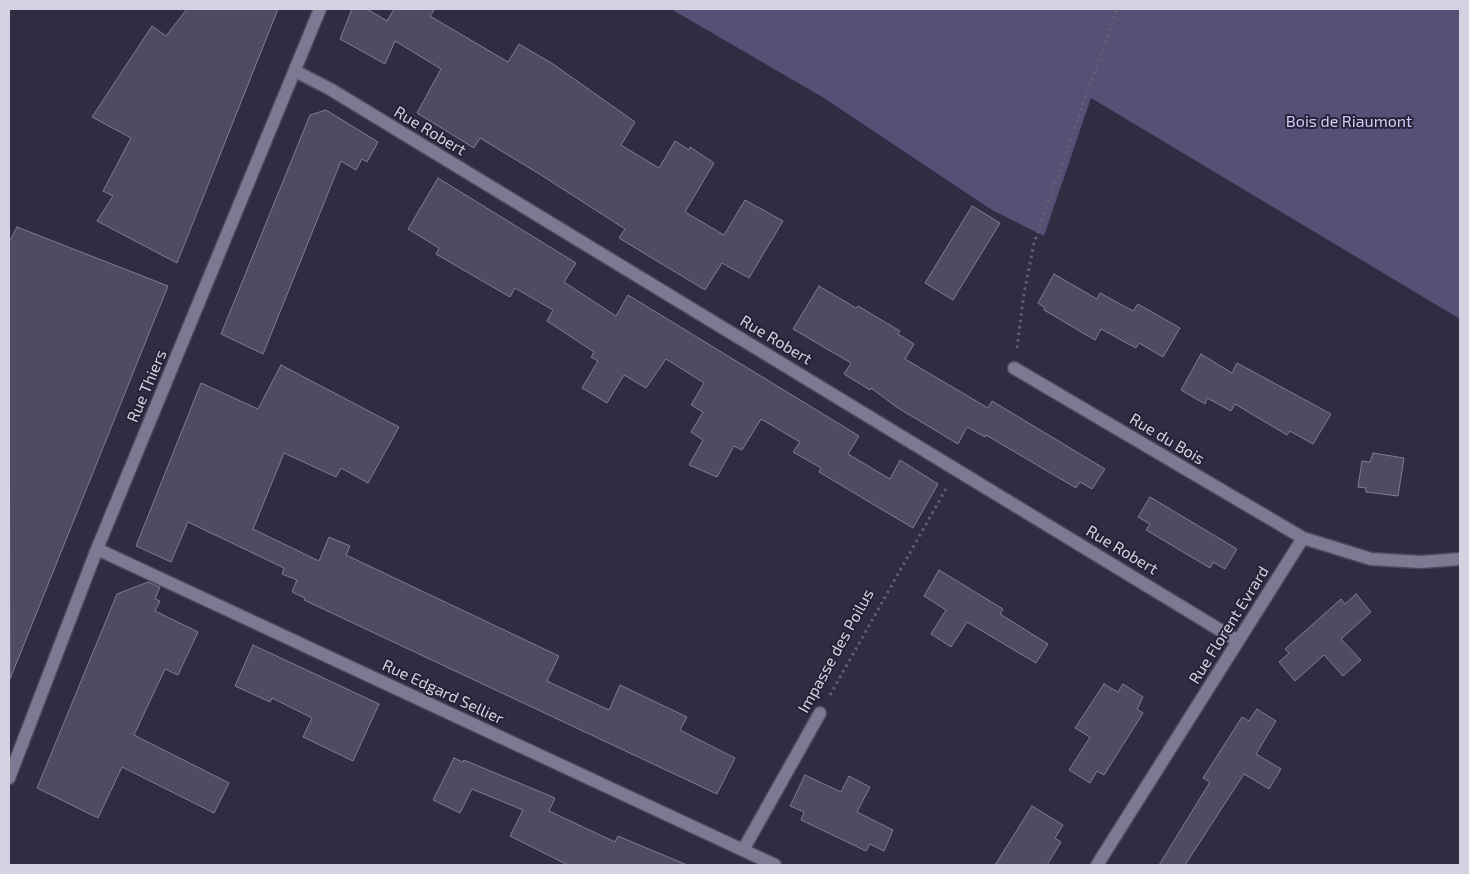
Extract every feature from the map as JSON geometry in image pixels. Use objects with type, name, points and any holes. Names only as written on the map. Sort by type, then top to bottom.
[{"type":"street","name":"Rue Thiers","points":[[9,778],[97,549],[320,9]]},
{"type":"street","name":"Rue Robert","points":[[295,72],[330,89],[1238,641]]},
{"type":"street","name":"Rue du Bois","points":[[1014,368],[1303,538]]},
{"type":"street","points":[[1303,538],[1371,559],[1422,562],[1460,559]]},
{"type":"street","name":"Rue Florent Evrard","points":[[1097,865],[1303,538]]},
{"type":"street","name":"Rue Edgard Sellier","points":[[97,549],[775,865]]},
{"type":"street","name":"Impasse des Poilus","points":[[743,850],[820,713]]},
{"type":"path","points":[[1014,368],[1024,293],[1034,243],[1117,9]]},
{"type":"path","name":"Impasse des Poilus","points":[[820,713],[957,469]]},
{"type":"green space","name":"Bois de Riaumont","points":[[671,9],[1460,9],[1460,319],[1091,98],[1044,236],[992,210],[824,98]]},
{"type":"building","points":[[187,9],[278,9],[177,263],[97,221],[113,196],[103,191],[131,138],[92,117],[152,26],[166,36]]},
{"type":"building","points":[[352,9],[367,9],[387,21],[394,9],[435,9],[430,16],[508,62],[519,44],[553,64],[635,122],[621,145],[659,168],[675,141],[689,150],[690,147],[714,163],[685,212],[724,235],[745,200],[783,221],[749,278],[722,263],[705,290],[619,238],[625,229],[541,175],[480,138],[474,148],[417,113],[441,69],[395,41],[385,64],[340,39]]},
{"type":"building","points":[[326,110],[378,142],[367,162],[362,159],[356,170],[341,161],[263,354],[221,334],[310,115]]},
{"type":"building","points":[[438,178],[576,263],[564,282],[616,316],[628,295],[859,436],[848,454],[890,479],[900,460],[938,484],[913,528],[819,472],[821,468],[793,452],[800,442],[761,419],[742,450],[734,446],[717,477],[689,465],[703,440],[691,432],[703,412],[691,405],[704,383],[666,359],[646,388],[624,375],[607,403],[582,388],[598,361],[591,357],[594,352],[547,321],[553,310],[515,288],[510,297],[436,254],[439,248],[408,229]]},
{"type":"building","points":[[972,206],[1000,223],[953,300],[925,283]]},
{"type":"building","points":[[17,227],[168,286],[10,679],[9,242]]},
{"type":"building","points":[[1054,274],[1097,299],[1100,293],[1133,311],[1138,304],[1180,328],[1163,357],[1139,343],[1136,348],[1101,329],[1095,340],[1044,310],[1045,308],[1038,303]]},
{"type":"building","points":[[819,286],[900,331],[898,334],[914,344],[905,359],[988,408],[992,401],[1105,469],[1092,489],[1080,482],[1076,488],[986,435],[985,437],[967,427],[958,444],[898,408],[871,388],[870,390],[844,374],[851,363],[793,329]]},
{"type":"building","points":[[1201,354],[1232,373],[1237,363],[1331,414],[1313,444],[1290,431],[1287,435],[1235,404],[1231,411],[1207,398],[1205,404],[1181,390]]},
{"type":"building","points":[[281,365],[399,427],[368,483],[341,468],[336,477],[284,453],[253,529],[319,561],[329,537],[350,546],[346,555],[559,656],[547,681],[609,710],[620,685],[687,717],[680,730],[735,758],[717,794],[304,600],[305,598],[292,592],[297,580],[282,574],[284,568],[188,522],[171,562],[136,546],[201,383],[258,409]]},
{"type":"building","points":[[1373,453],[1404,458],[1398,496],[1366,492],[1366,488],[1358,487],[1362,461],[1370,462]]},
{"type":"building","points":[[1150,497],[1237,549],[1225,569],[1213,562],[1210,568],[1146,530],[1150,524],[1138,517]]},
{"type":"building","points":[[939,570],[1003,609],[1000,614],[1048,644],[1036,663],[967,622],[951,647],[931,634],[946,610],[924,596]]},
{"type":"building","points":[[148,582],[160,587],[155,599],[160,601],[155,611],[198,632],[178,675],[165,669],[134,735],[229,783],[214,813],[122,767],[98,818],[37,788],[117,594]]},
{"type":"building","points":[[1356,594],[1371,612],[1341,639],[1361,660],[1343,676],[1324,655],[1295,681],[1279,662],[1289,653],[1285,649],[1341,599],[1345,604]]},
{"type":"building","points":[[253,645],[379,704],[353,761],[303,737],[312,718],[272,698],[270,702],[235,686]]},
{"type":"building","points":[[1104,684],[1118,692],[1123,684],[1143,697],[1137,709],[1143,713],[1104,775],[1097,771],[1090,783],[1069,770],[1090,737],[1075,728]]},
{"type":"building","points":[[1257,709],[1276,721],[1256,754],[1281,769],[1269,789],[1244,774],[1185,865],[1159,865],[1210,782],[1203,778],[1242,717],[1249,721]]},
{"type":"building","points":[[454,758],[463,762],[464,760],[555,798],[549,811],[615,842],[618,836],[687,865],[568,865],[510,836],[523,810],[472,789],[460,813],[433,800]]},
{"type":"building","points":[[805,775],[841,792],[849,776],[870,787],[857,812],[893,830],[884,851],[870,844],[866,851],[801,820],[804,812],[790,806]]},
{"type":"building","points":[[1032,806],[1063,825],[1055,838],[1061,842],[1047,865],[995,865]]}]
